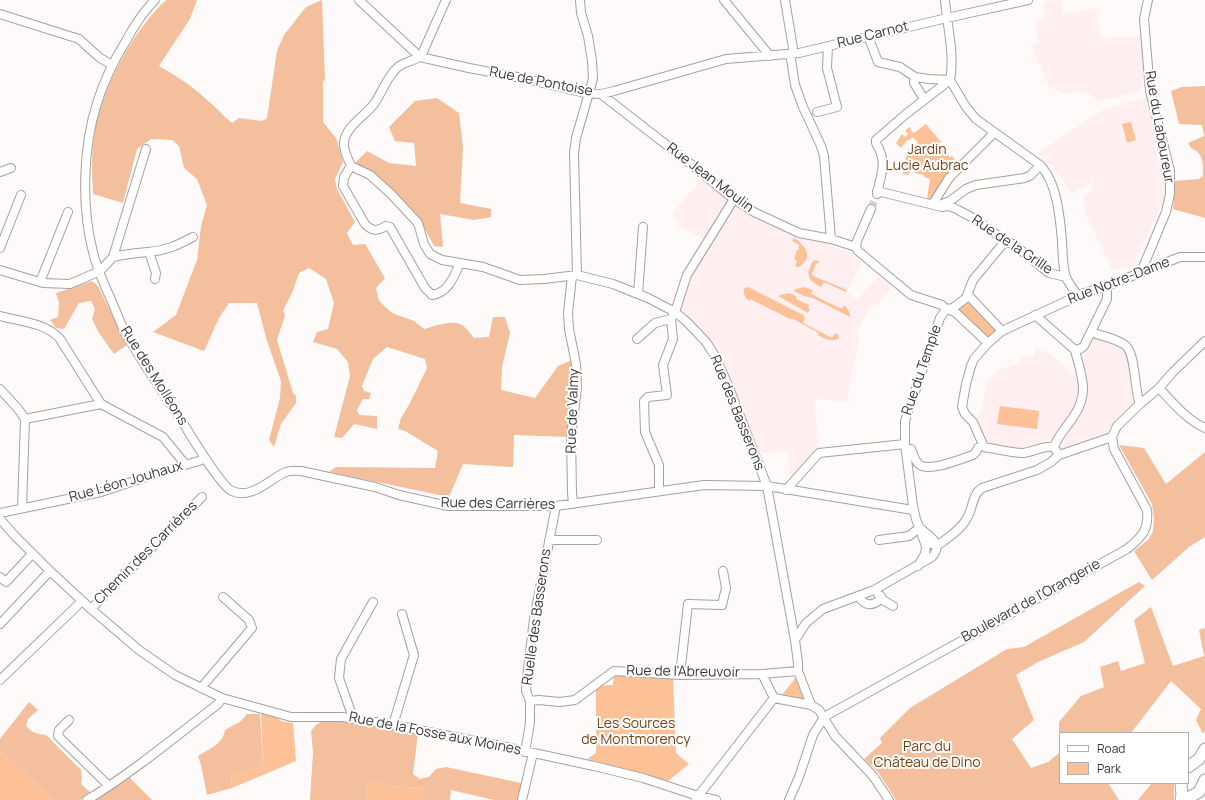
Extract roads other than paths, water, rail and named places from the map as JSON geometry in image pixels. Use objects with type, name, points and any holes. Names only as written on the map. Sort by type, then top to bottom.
[{"type":"main road","points":[[1196,765],[1205,749]]},
{"type":"main road","points":[[1181,785],[1185,799],[1199,792],[1205,780]]},
{"type":"street","name":"Rue des Molléons","points":[[155,0],[140,18],[112,65],[97,104],[91,127],[87,154],[87,225],[93,252],[100,271],[128,335],[205,458]]},
{"type":"street","points":[[359,0],[420,57]]},
{"type":"street","points":[[446,0],[420,57],[397,68],[392,74],[374,104],[354,124],[344,142],[344,150],[351,166],[370,175],[391,194],[418,224],[424,244],[430,254],[442,260],[483,268],[520,280],[544,280],[575,276],[574,144],[592,87],[593,79],[588,36],[581,13],[580,0]]},
{"type":"street","points":[[724,0],[770,56]]},
{"type":"street","points":[[785,0],[795,53],[791,59],[795,85],[812,114],[824,156],[831,239]]},
{"type":"street","points":[[945,0],[951,68],[950,80],[966,107],[980,123],[1040,165],[1046,171],[1052,185],[1060,220],[1063,265],[1066,277],[1078,296]]},
{"type":"street","name":"Rue Carnot","points":[[795,53],[1028,0]]},
{"type":"street","name":"Rue du Laboureur","points":[[1141,272],[1166,212],[1170,194],[1170,170],[1150,91],[1144,19],[1148,0]]},
{"type":"street","points":[[0,14],[79,39],[100,58],[112,65]]},
{"type":"street","points":[[868,36],[878,62],[900,67],[915,77],[950,80]]},
{"type":"street","points":[[812,114],[837,107],[827,68],[828,46]]},
{"type":"street","name":"Rue de Pontoise","points":[[420,57],[589,93],[601,94],[726,59],[795,53]]},
{"type":"street","points":[[915,77],[914,83],[924,99],[950,80]]},
{"type":"street","points":[[614,102],[611,96],[620,89]]},
{"type":"street","name":"Rue Jean Moulin","points":[[601,94],[614,102],[734,199],[754,212],[793,231],[831,239],[856,247]]},
{"type":"street","name":"Rue de la Grille","points":[[924,99],[876,140],[883,160],[877,192],[937,206],[948,206],[956,209],[975,219],[1007,242],[1013,244],[1049,273],[1066,277]]},
{"type":"street","points":[[994,133],[949,178],[934,202],[937,206],[950,201],[966,189],[976,185],[1026,178],[1031,175],[1040,165]]},
{"type":"street","points":[[0,270],[40,282],[70,284],[100,271],[113,257],[146,149]]},
{"type":"street","points":[[351,166],[344,177],[343,186],[365,224],[370,229],[378,230],[386,226],[390,227],[425,288],[432,295],[440,294],[449,285],[460,263]]},
{"type":"street","points":[[0,172],[11,168]]},
{"type":"street","points":[[0,248],[21,196]]},
{"type":"street","points":[[659,491],[659,465],[645,432],[644,401],[648,397],[667,395],[663,365],[673,338],[673,316],[687,275],[734,199]]},
{"type":"street","points":[[871,209],[856,241],[858,251],[911,295],[942,305],[946,309],[955,312],[988,343]]},
{"type":"street","points":[[40,282],[68,212]]},
{"type":"street","points":[[638,294],[644,227]]},
{"type":"street","points":[[113,257],[124,254],[149,252],[178,245],[193,237]]},
{"type":"street","points":[[946,309],[956,306],[966,298],[974,280],[1002,245],[1007,242]]},
{"type":"street","points":[[149,252],[156,273],[155,279]]},
{"type":"street","name":"Rue Notre-Dame","points":[[1035,315],[1078,296],[1180,257],[1205,257]]},
{"type":"street","name":"Rue des Basserons","points":[[575,276],[613,284],[638,294],[673,316],[687,322],[706,342],[715,356],[728,385],[767,486],[795,640],[798,671],[811,705]]},
{"type":"street","name":"Rue de Valmy","points":[[573,504],[571,437],[577,388],[576,364],[569,329],[568,313],[575,276]]},
{"type":"street","points":[[1075,350],[1080,350],[1084,346],[1091,332],[1107,299],[1107,286]]},
{"type":"street","points":[[968,295],[1002,331]]},
{"type":"street","name":"Rue du Temple","points":[[918,566],[925,554],[926,546],[913,510],[906,446],[905,421],[940,318],[946,309]]},
{"type":"street","points":[[981,447],[973,422],[965,414],[962,407],[966,384],[974,358],[1002,331],[1035,315],[1075,350],[1083,379],[1083,390],[1079,406],[1075,415],[1056,440],[1054,448]]},
{"type":"street","points":[[0,316],[47,328],[55,333],[101,404],[164,437],[185,464]]},
{"type":"street","points":[[637,338],[655,323],[673,316]]},
{"type":"street","points":[[1091,332],[1122,343],[1129,349],[1137,396],[1140,404]]},
{"type":"street","points":[[937,546],[961,527],[967,518],[977,492],[985,486],[1037,470],[1051,462],[1059,455],[1112,437],[1117,426],[1159,388],[1205,341]]},
{"type":"street","points":[[1159,388],[1178,408],[1198,425],[1205,428]]},
{"type":"street","points":[[0,389],[25,419],[22,508]]},
{"type":"street","points":[[25,419],[101,404]]},
{"type":"street","name":"Boulevard de l'Orangerie","points":[[824,717],[1127,549],[1136,542],[1145,532],[1148,521],[1147,510],[1114,449],[1112,437]]},
{"type":"street","points":[[786,490],[819,453],[906,446],[911,449],[914,458],[919,465],[923,467],[930,467],[939,466],[973,455],[981,447]]},
{"type":"street","points":[[981,447],[1024,453],[1050,446],[1054,448],[1059,455]]},
{"type":"street","name":"Rue Léon Jouhaux","points":[[0,513],[101,492],[205,458]]},
{"type":"street","name":"Rue des Carrières","points":[[205,458],[226,487],[238,493],[257,489],[283,474],[292,471],[375,487],[399,496],[448,506],[556,506],[704,485],[767,486],[913,510]]},
{"type":"street","name":"Chemin des Carrières","points":[[91,609],[202,497]]},
{"type":"street","name":"Ruelle des Basserons","points":[[522,800],[529,752],[530,701],[526,691],[528,669],[534,619],[556,506]]},
{"type":"street","name":"Rue de la Fosse aux Moines","points":[[0,519],[32,554],[82,601],[156,663],[175,675],[222,698],[291,717],[353,718],[529,752],[621,772],[697,798],[716,800]]},
{"type":"street","points":[[795,640],[806,623],[818,613],[830,606],[874,590],[918,566],[932,557],[937,546],[935,540],[919,528],[909,536],[879,540]]},
{"type":"street","points":[[549,540],[597,540]]},
{"type":"street","points":[[924,540],[937,546]]},
{"type":"street","points":[[0,577],[6,582],[32,554]]},
{"type":"street","points":[[0,624],[50,571]]},
{"type":"street","points":[[680,675],[688,604],[722,605],[726,588],[723,572]]},
{"type":"street","points":[[874,590],[883,600],[893,606]]},
{"type":"street","points":[[858,596],[865,604],[870,605],[881,599],[881,596]]},
{"type":"street","points":[[201,688],[252,628],[249,620],[223,597]]},
{"type":"street","points":[[0,680],[82,601]]},
{"type":"street","points":[[353,718],[339,678],[341,659],[373,602]]},
{"type":"street","points":[[393,725],[414,655],[402,614]]},
{"type":"street","name":"Rue de l'Abreuvoir","points":[[530,701],[539,700],[560,702],[575,700],[614,670],[680,675],[762,674],[798,671]]},
{"type":"street","points":[[762,674],[774,698]]},
{"type":"street","points":[[87,800],[109,786],[218,704],[222,698]]},
{"type":"street","points":[[774,698],[811,705],[819,710],[835,736],[873,776],[889,800]]},
{"type":"street","points":[[697,798],[774,698]]},
{"type":"street","points":[[789,800],[799,777],[813,734],[824,717]]},
{"type":"street","points":[[69,720],[59,730],[58,736],[109,786]]},
{"type":"tunnel","points":[[871,209],[877,194]]},
{"type":"park label","name":"Jardin Lucie Aubrac","points":[[927,158]]},
{"type":"park label","name":"Les Sources de Montmorency","points":[[636,732]]},
{"type":"park label","name":"Parc du Château de Dino","points":[[927,756]]}]
